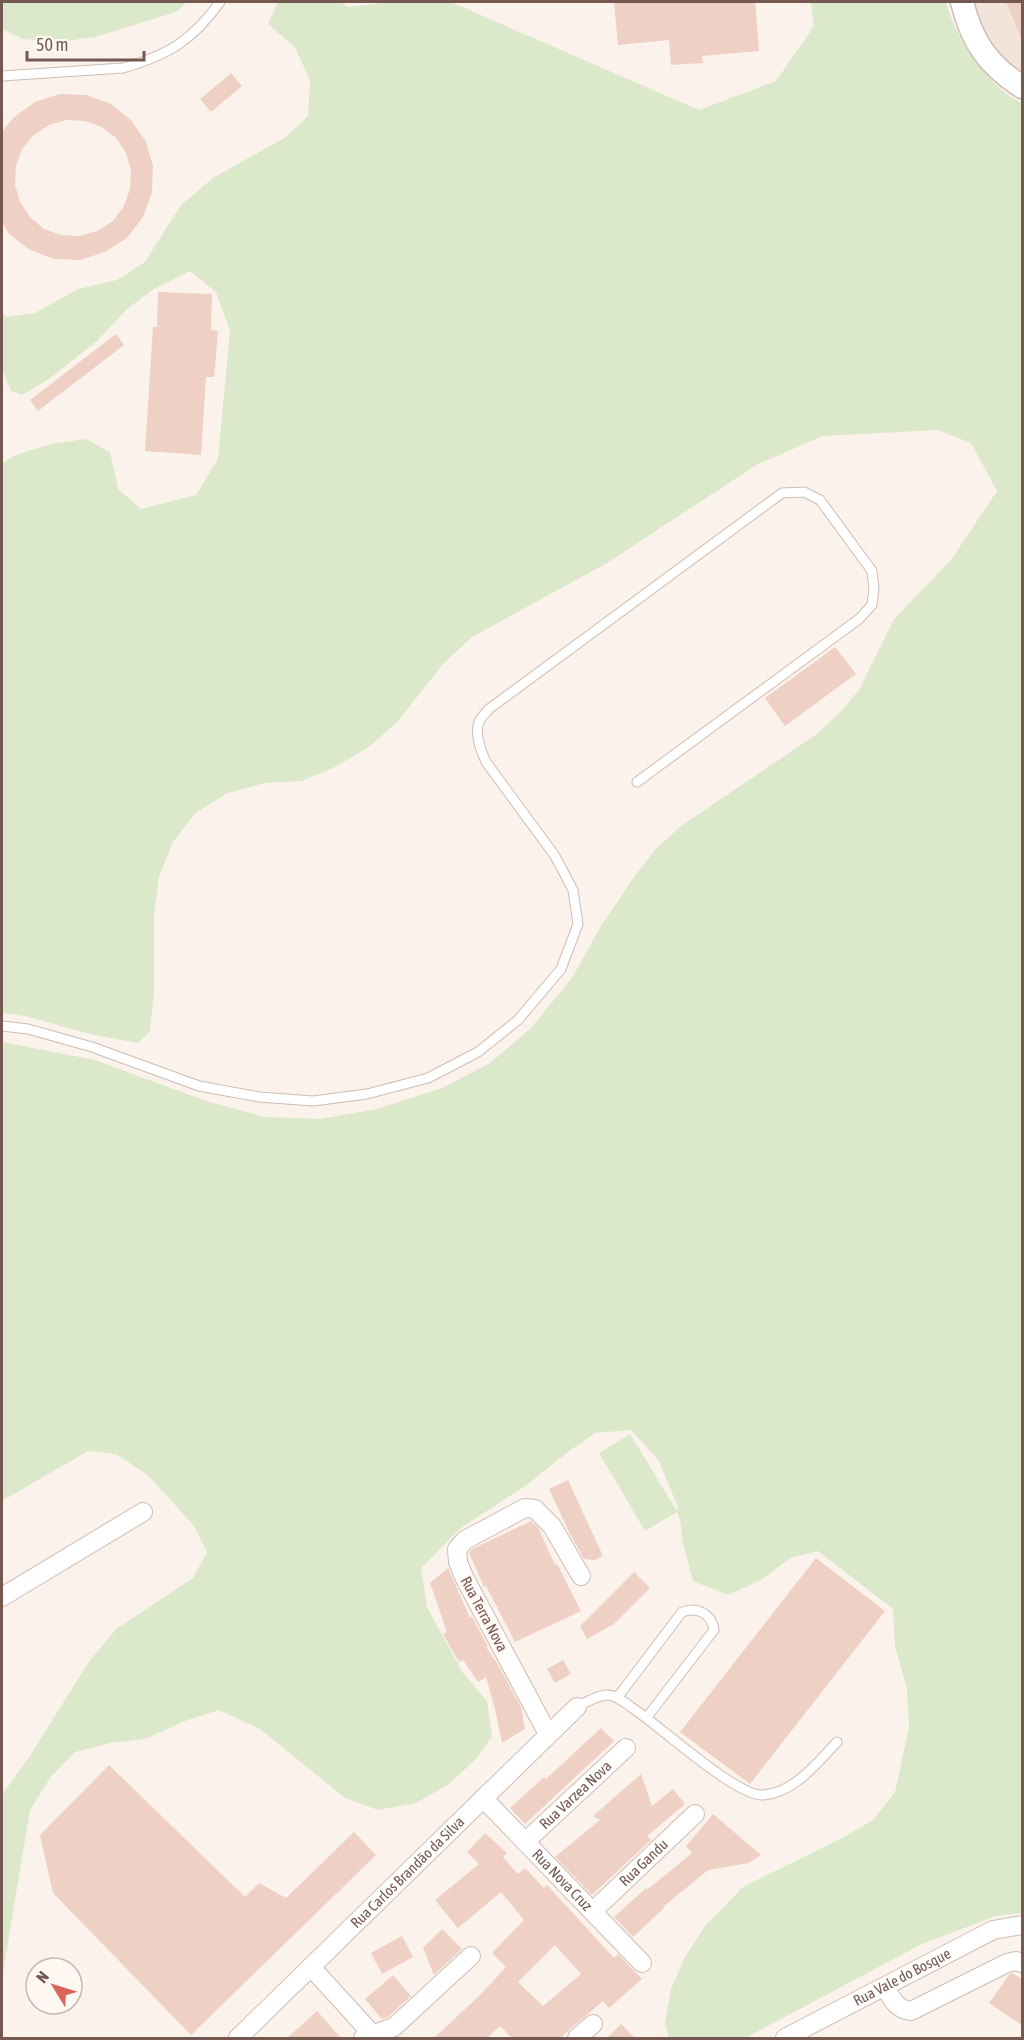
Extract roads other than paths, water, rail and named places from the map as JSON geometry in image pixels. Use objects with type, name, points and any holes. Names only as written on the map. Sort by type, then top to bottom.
[{"type":"street","points":[[962,2],[971,31],[979,47],[1002,73],[1023,87]]},
{"type":"street","name":"Rua Terra Nova","points":[[549,1734],[464,1577],[458,1562],[457,1549],[465,1540],[525,1508],[534,1509],[552,1526],[581,1576]]},
{"type":"street","points":[[2,1597],[143,1512]]},
{"type":"street","name":"Rua Carlos Brandão da Silva","points":[[238,2038],[577,1707]]},
{"type":"street","name":"Rua Varzea Nova","points":[[525,1842],[626,1748]]},
{"type":"street","name":"Rua Nova Cruz","points":[[483,1798],[642,1963]]},
{"type":"street","name":"Rua Gandu","points":[[593,1911],[695,1814]]},
{"type":"street","name":"Rua Vale do Bosque","points":[[785,2038],[993,1930],[1023,1925]]},
{"type":"street","points":[[311,1967],[368,2037],[394,2027],[471,1956]]},
{"type":"street","points":[[885,1987],[896,2005],[903,2010],[911,2011],[1007,1963],[1016,1961],[1023,1963]]},
{"type":"street","points":[[578,2038],[593,2024]]},
{"type":"lane","points":[[2,76],[123,68],[142,63],[175,49],[199,29],[220,2]]},
{"type":"lane","points":[[2,1026],[28,1029],[92,1047],[199,1086],[259,1097],[313,1101],[368,1094],[428,1078],[478,1052],[518,1020],[561,969],[578,924],[573,891],[555,856],[486,762],[481,750],[479,722],[489,709],[782,493],[804,492],[820,500],[872,572],[874,589],[872,605],[859,619],[637,782]]},
{"type":"lane","points":[[616,1698],[682,1612],[689,1609],[698,1610],[713,1621],[714,1630],[647,1717]]},
{"type":"lane","points":[[577,1707],[592,1699],[608,1695],[616,1698],[647,1717],[723,1777],[746,1792],[763,1796],[786,1789],[807,1773],[837,1742]]}]
